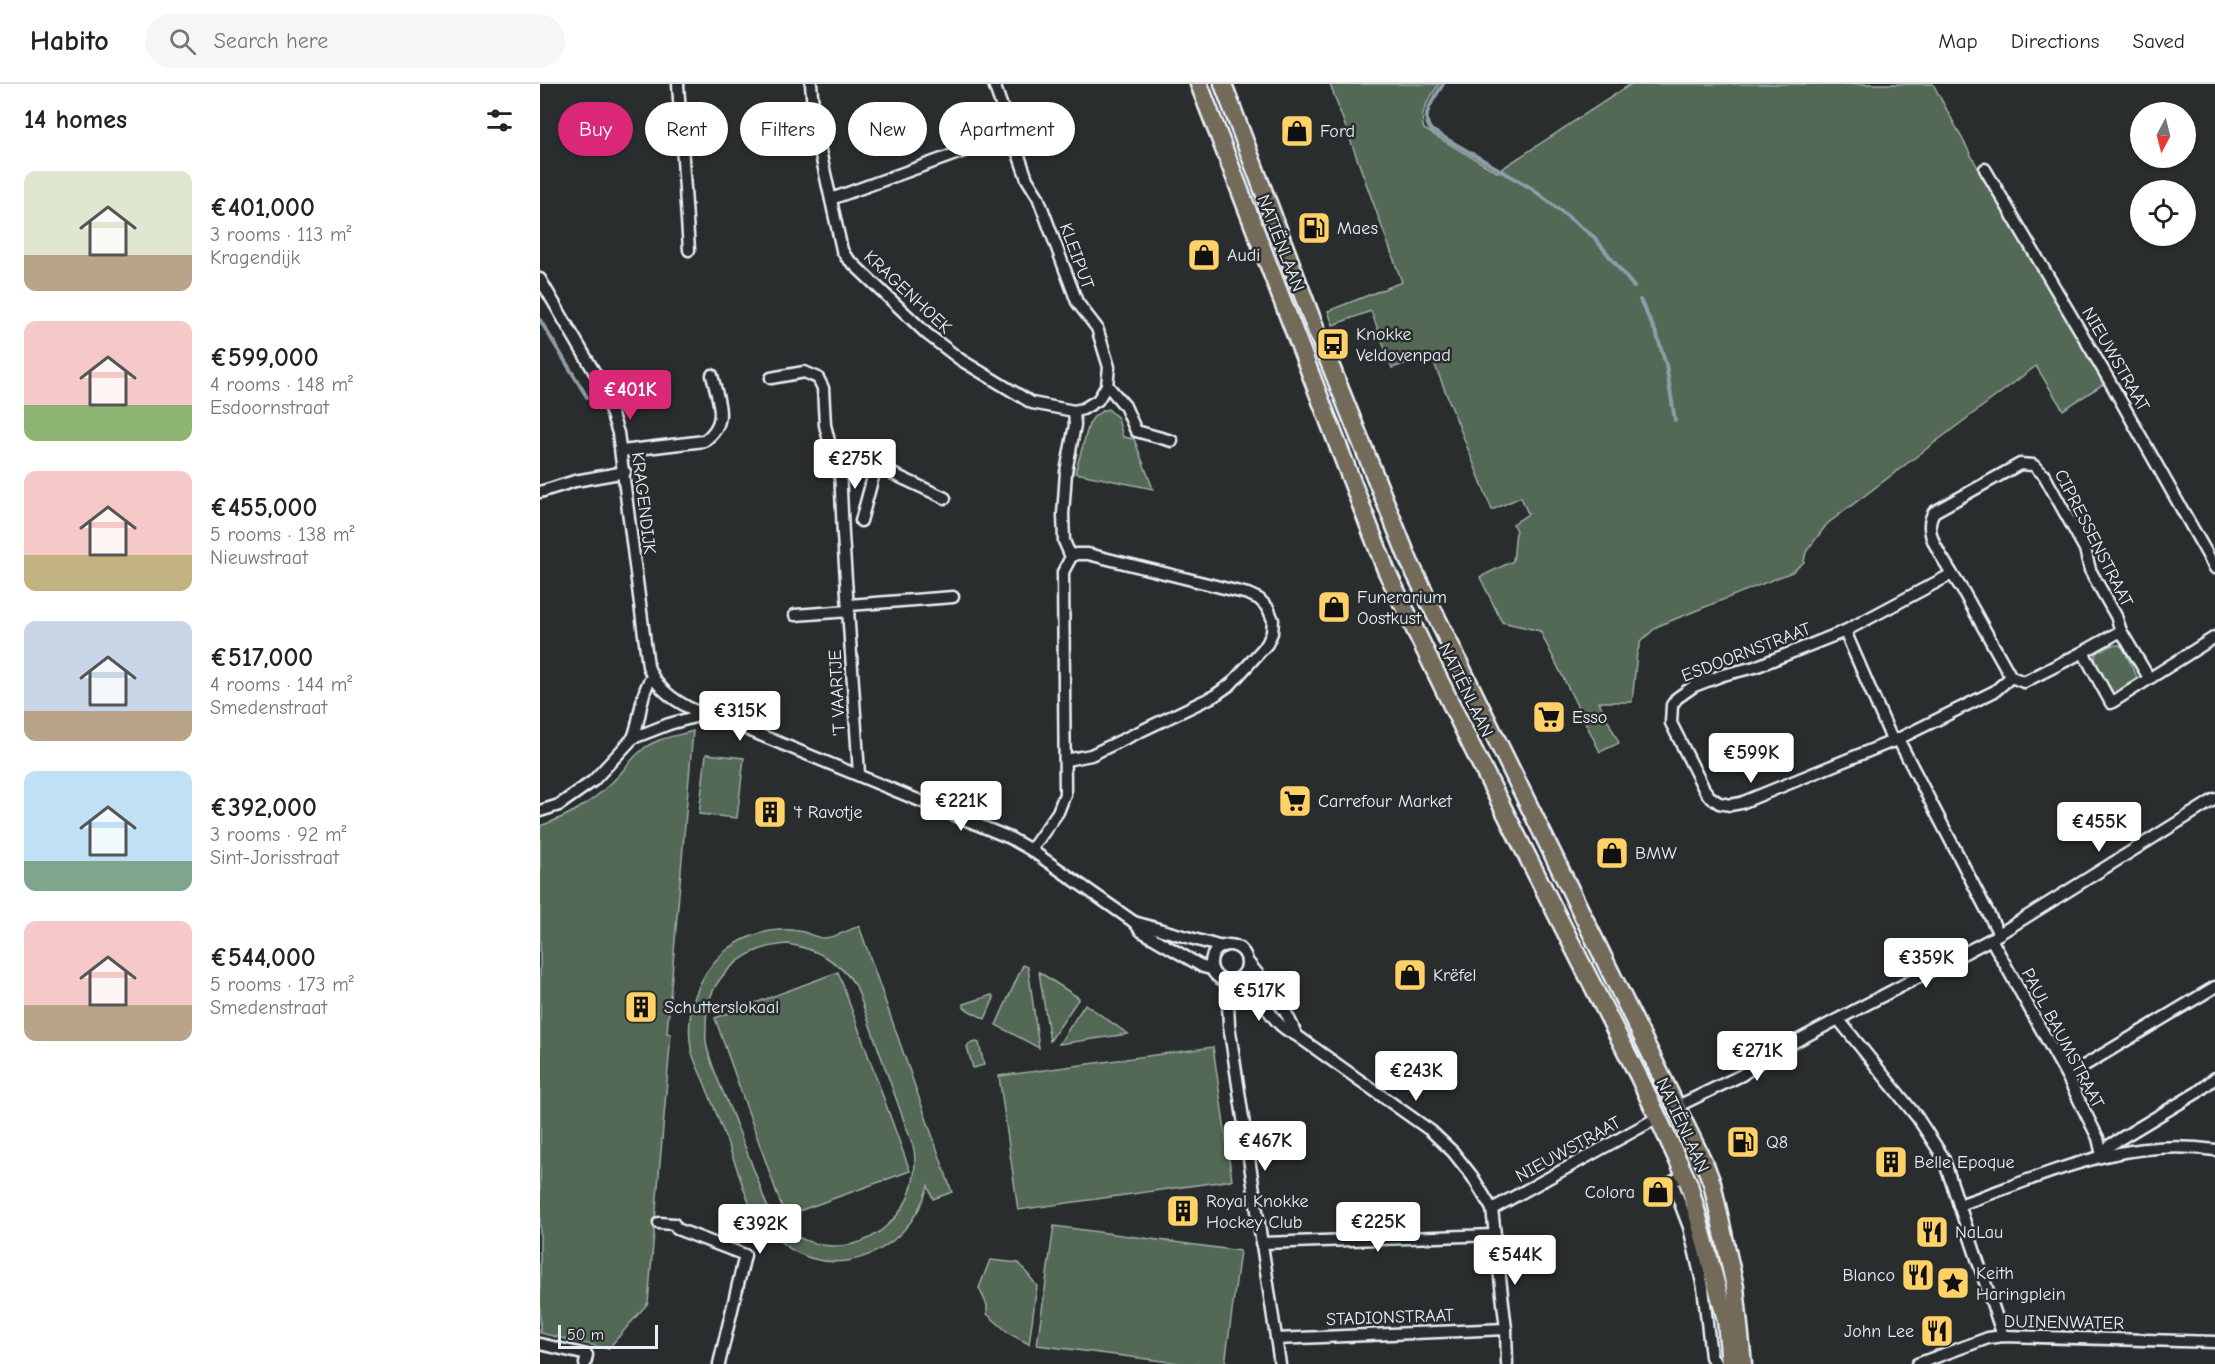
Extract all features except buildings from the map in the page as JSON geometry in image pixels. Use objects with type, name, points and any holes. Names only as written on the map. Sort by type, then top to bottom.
[{"type":"main road","name":"NATIËNLAAN","points":[[1199,84],[1386,570],[1472,747],[1659,1117],[1685,1175],[1703,1229],[1726,1320],[1730,1364]]},
{"type":"main road","name":"NATIËNLAAN","points":[[1223,84],[1313,322],[1409,561],[1678,1106],[1712,1183],[1736,1292],[1743,1364]]},
{"type":"main road","name":"NATIËNLAAN","points":[[1736,1292],[1743,1306],[1752,1364]]},
{"type":"main road","name":"NATIËNLAAN","points":[[1719,1364],[1720,1301]]},
{"type":"street","points":[[678,84],[689,250]]},
{"type":"street","name":"KRAGENHOEK","points":[[811,84],[815,128],[842,250],[846,257],[927,334],[961,360],[1032,403],[1074,411]]},
{"type":"street","name":"KLEIPUT","points":[[994,84],[1000,102]]},
{"type":"street","points":[[831,199],[950,156]]},
{"type":"street","name":"KLEIPUT","points":[[1019,156],[1027,179],[1038,197],[1077,302],[1097,328],[1109,367],[1107,385]]},
{"type":"street","name":"NIEUWSTRAAT","points":[[1985,170],[2109,380],[2215,568]]},
{"type":"street","name":"KRAGENDIJK","points":[[540,279],[602,385],[618,433],[625,472],[648,666],[652,677]]},
{"type":"street","name":"'T VAARTJE","points":[[771,378],[804,372],[818,378],[822,388],[825,425],[832,453],[838,460],[840,468],[859,774]]},
{"type":"street","points":[[622,451],[704,441],[712,435],[720,423],[721,413],[712,375]]},
{"type":"street","points":[[1071,557],[1064,541],[1063,515],[1066,472],[1075,425],[1074,411],[1083,409],[1098,400],[1107,385],[1125,406],[1136,431],[1172,441]]},
{"type":"street","points":[[840,468],[867,464],[876,466],[945,498]]},
{"type":"street","name":"CIPRESSENSTRAAT","points":[[2121,630],[2024,682],[2011,677],[1931,536],[1930,519],[1934,512],[2020,464],[2033,465],[2044,475],[2085,549],[2090,570],[2116,616],[2121,630],[2150,678]]},
{"type":"street","points":[[861,521],[876,466]]},
{"type":"street","points":[[540,492],[575,481],[625,472]]},
{"type":"street","points":[[1031,850],[1063,803],[1066,760],[1063,572],[1071,557],[1076,554],[1088,554],[1248,594],[1259,599],[1268,608],[1273,627],[1267,644],[1222,691],[1091,755],[1066,760]]},
{"type":"street","name":"ESDOORNSTRAAT","points":[[1952,574],[1845,631],[1755,667],[1723,675],[1694,686],[1677,698],[1672,705],[1671,723],[1704,789],[1713,800],[1730,805],[1741,803],[1895,740],[1995,691],[2011,677]]},
{"type":"street","points":[[795,615],[953,597]]},
{"type":"street","points":[[1845,631],[1895,740],[1995,936]]},
{"type":"street","points":[[2083,652],[2111,703],[2215,637]]},
{"type":"street","points":[[540,811],[559,805],[592,782],[633,738],[641,716],[646,686],[652,677],[671,696],[702,715],[719,718],[859,774],[981,825],[1031,850],[1134,922],[1141,931],[1203,967],[1211,969]]},
{"type":"street","points":[[633,738],[669,724],[702,715]]},
{"type":"street","points":[[1678,1106],[1742,1075],[1766,1057],[1995,936],[2215,799]]},
{"type":"street","points":[[1134,922],[1222,947],[1236,947],[1244,953],[1247,961],[1267,986],[1286,1014],[1296,1035]]},
{"type":"street","name":"PAUL BAUMSTRAAT","points":[[1995,936],[2098,1138],[2102,1155]]},
{"type":"street","points":[[1222,947],[1217,949],[1211,958],[1211,969],[1217,977],[1250,986],[1257,992],[1276,1022],[1284,1029],[1296,1035],[1431,1131],[1453,1152],[1472,1176],[1492,1209],[1506,1329],[1507,1364]]},
{"type":"street","points":[[1232,980],[1245,971],[1247,961]]},
{"type":"street","points":[[1232,980],[1229,1025],[1280,1364]]},
{"type":"street","points":[[2067,1076],[2213,991]]},
{"type":"street","points":[[1839,1020],[1924,1127],[1943,1157],[2003,1336]]},
{"type":"street","points":[[2102,1155],[2110,1145],[2198,1092],[2215,1078]]},
{"type":"street","name":"NIEUWSTRAAT","points":[[1492,1209],[1659,1117]]},
{"type":"street","points":[[1959,1205],[2102,1155],[2149,1148],[2177,1147],[2215,1150]]},
{"type":"street","points":[[1685,1175],[1672,1182],[1689,1227],[1703,1287],[1711,1357],[1719,1364]]},
{"type":"street","points":[[659,1223],[674,1224],[677,1229],[745,1255],[719,1364]]},
{"type":"street","points":[[1261,1242],[1494,1235]]},
{"type":"street","name":"STADIONSTRAAT","points":[[1276,1339],[1506,1329]]},
{"type":"street","name":"DUINENWATER","points":[[1917,1364],[1988,1338],[2003,1336],[2215,1342]]},
{"type":"street","points":[[540,1344],[587,1355],[585,1364]]},
{"type":"green space","points":[[1330,84],[1439,84],[1424,111],[1424,129],[1497,172],[1631,84],[1933,84],[1978,168],[2105,383],[2063,410],[2036,366],[1827,524],[1806,552],[1804,562],[1792,572],[1658,626],[1641,641],[1637,653],[1632,702],[1599,702],[1619,743],[1600,752],[1540,631],[1502,622],[1480,577],[1513,561],[1516,531],[1513,524],[1528,514],[1521,497],[1492,510],[1431,355],[1392,368],[1371,311],[1333,325],[1328,311],[1402,282]]},
{"type":"green space","points":[[1108,409],[1118,418],[1123,437],[1134,439],[1153,489],[1075,473],[1089,424],[1097,414]]},
{"type":"green space","points":[[2112,645],[2119,645],[2123,648],[2137,677],[2137,681],[2119,693],[2112,692],[2104,683],[2095,657],[2096,653]]},
{"type":"green space","points":[[693,731],[667,1033],[671,1034],[648,1303],[608,1349],[540,1333],[540,826],[563,817],[593,799],[647,746]]},
{"type":"green space","points":[[706,754],[744,758],[737,818],[699,814]]},
{"type":"green space","points":[[859,926],[952,1192],[933,1199],[928,1186],[918,1211],[902,1232],[883,1247],[861,1258],[838,1262],[814,1259],[791,1249],[769,1231],[753,1212],[693,1057],[690,1022],[695,996],[706,973],[714,962],[731,947],[749,937],[769,931],[799,931],[825,938]],"holes":[[[787,944],[808,949],[835,963],[856,986],[914,1149],[913,1183],[905,1203],[883,1229],[854,1244],[838,1246],[806,1241],[779,1223],[764,1199],[716,1076],[706,1044],[708,1007],[712,993],[720,979],[730,968],[756,951]]]},
{"type":"green space","points":[[1023,965],[1028,967],[1039,1048],[996,1025]]},
{"type":"green space","points":[[838,972],[910,1171],[785,1216],[715,1018]]},
{"type":"green space","points":[[1039,972],[1079,998],[1050,1041]]},
{"type":"green space","points":[[992,995],[994,998],[985,1019],[964,1008],[964,1004]]},
{"type":"green space","points":[[1085,1004],[1128,1034],[1059,1044]]},
{"type":"green space","points":[[976,1042],[979,1043],[984,1065],[973,1068],[967,1047]]},
{"type":"green space","points":[[1213,1047],[1232,1180],[1018,1210],[999,1076]]},
{"type":"green space","points":[[1661,1086],[1684,1134],[1677,1138],[1653,1090]]},
{"type":"green space","points":[[1054,1226],[1240,1251],[1225,1364],[1186,1364],[1037,1345]]},
{"type":"green space","points":[[990,1260],[1019,1263],[1037,1286],[1029,1344],[1010,1334],[987,1314],[987,1305],[979,1288]]},
{"type":"waterway","points":[[1443,84],[1427,113],[1431,130],[1531,188],[1594,237],[1634,287]]},
{"type":"waterway","points":[[1640,300],[1657,335],[1666,365],[1675,420]]},
{"type":"waterway","points":[[540,320],[587,397]]},
{"type":"place","name":"Ford","points":[[1297,131]]},
{"type":"place","name":"Maes","points":[[1314,228]]},
{"type":"place","name":"Audi","points":[[1204,255]]},
{"type":"place","name":"Knokke Veldovenpad","points":[[1333,344]]},
{"type":"place","name":"Funerarium Oostkust","points":[[1334,607]]},
{"type":"place","name":"Esso","points":[[1549,717]]},
{"type":"place","name":"Carrefour Market","points":[[1295,801]]},
{"type":"place","name":"'t Ravotje","points":[[770,812]]},
{"type":"place","name":"BMW","points":[[1612,853]]},
{"type":"place","name":"Krëfel","points":[[1410,975]]},
{"type":"place","name":"Schutterslokaal","points":[[641,1007]]},
{"type":"place","name":"Q8","points":[[1743,1142]]},
{"type":"place","name":"Belle Epoque","points":[[1891,1162]]},
{"type":"place","name":"Colora","points":[[1658,1192]]},
{"type":"place","name":"Royal Knokke Hockey Club","points":[[1183,1211]]},
{"type":"place","name":"NaLau","points":[[1932,1232]]},
{"type":"place","name":"Blanco","points":[[1918,1275]]},
{"type":"place","name":"Keith Haringplein","points":[[1953,1283]]},
{"type":"place","name":"John Lee","points":[[1937,1331]]}]
